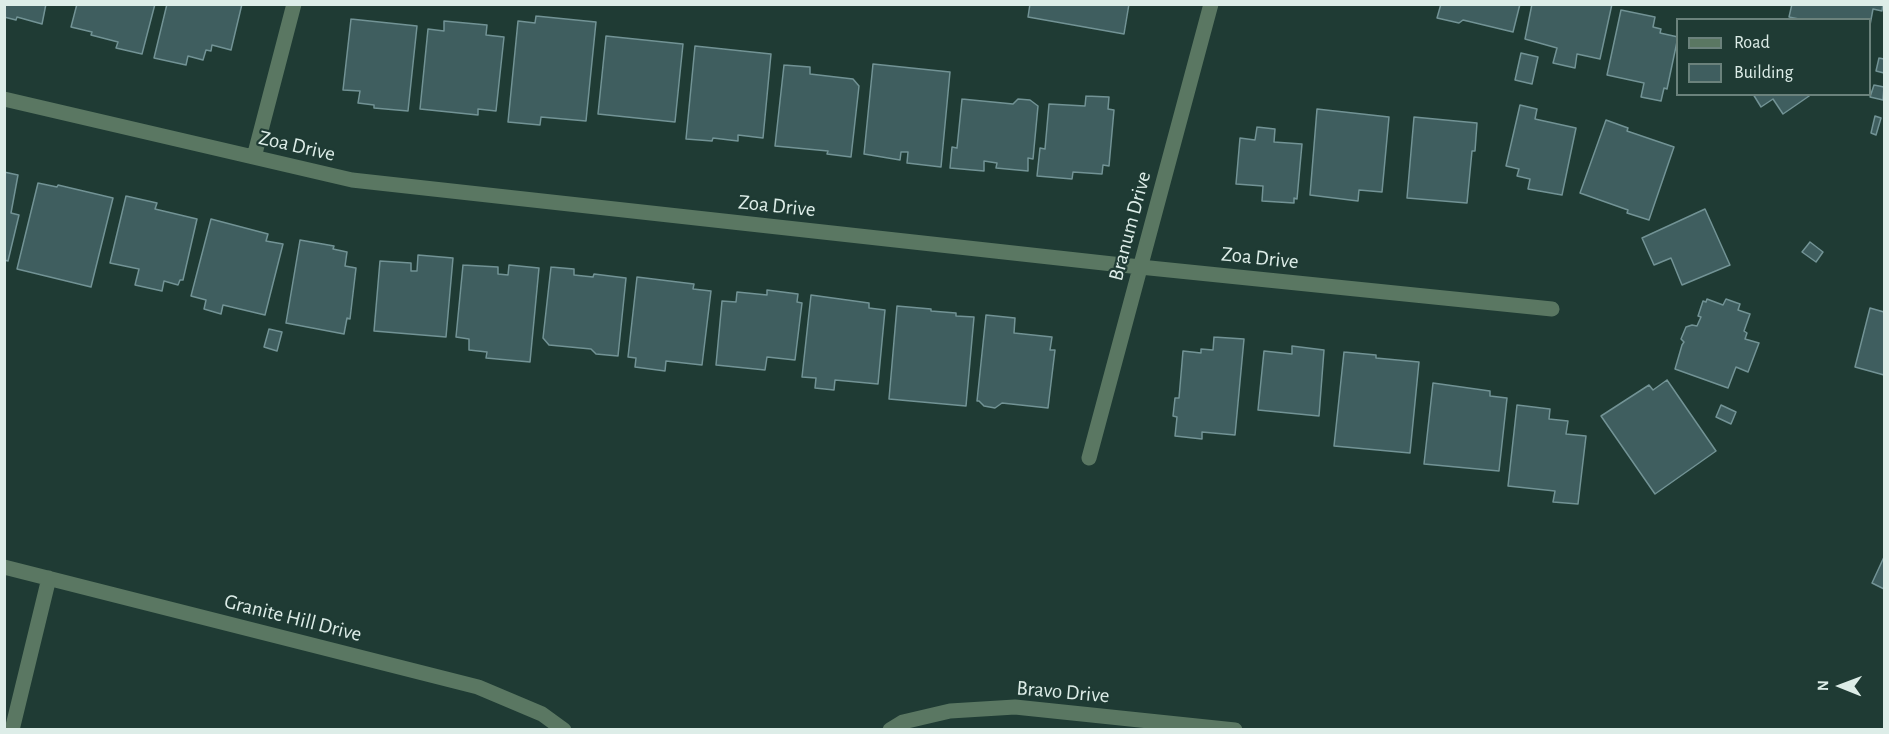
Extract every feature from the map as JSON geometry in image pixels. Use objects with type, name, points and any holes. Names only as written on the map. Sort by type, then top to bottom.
[{"type":"street","points":[[254,157],[294,4]]},
{"type":"street","name":"Branum Drive","points":[[1089,458],[1211,4]]},
{"type":"street","name":"Zoa Drive","points":[[4,99],[352,180],[1140,267],[1552,309]]},
{"type":"street","name":"Granite Hill Drive","points":[[4,567],[478,687],[542,714],[564,729]]},
{"type":"street","points":[[12,729],[49,578]]},
{"type":"street","name":"Bravo Drive","points":[[890,729],[903,722],[950,711],[1015,707],[1235,729]]},
{"type":"building","points":[[4,4],[46,4],[42,24],[17,17],[16,20],[4,17]]},
{"type":"building","points":[[77,4],[155,4],[142,54],[116,48],[118,42],[71,27]]},
{"type":"building","points":[[167,4],[242,4],[231,50],[212,45],[211,51],[206,50],[203,60],[188,56],[186,65],[154,58]]},
{"type":"building","points":[[1030,4],[1129,4],[1124,34],[1028,17]]},
{"type":"building","points":[[1441,4],[1520,4],[1513,32],[1463,20],[1459,23],[1437,18]]},
{"type":"building","points":[[1532,4],[1612,4],[1600,59],[1577,54],[1575,68],[1553,63],[1557,48],[1525,39]]},
{"type":"building","points":[[1792,4],[1883,4],[1882,11],[1873,9],[1871,20],[1789,17]]},
{"type":"building","points":[[1621,10],[1655,17],[1653,27],[1661,29],[1660,33],[1676,37],[1667,89],[1664,88],[1661,101],[1641,97],[1644,83],[1607,75]]},
{"type":"building","points":[[536,16],[596,22],[586,121],[541,117],[540,125],[508,122],[518,21],[535,23]]},
{"type":"building","points":[[351,19],[417,26],[408,111],[374,108],[374,105],[358,103],[360,91],[343,90]]},
{"type":"building","points":[[444,21],[487,25],[486,35],[504,37],[496,111],[478,109],[478,115],[420,109],[428,29],[444,31]]},
{"type":"building","points":[[606,36],[683,44],[675,122],[598,114]]},
{"type":"building","points":[[695,46],[771,54],[763,138],[738,135],[738,141],[713,138],[712,141],[686,139]]},
{"type":"building","points":[[1521,53],[1538,57],[1532,84],[1515,80]]},
{"type":"building","points":[[1879,58],[1884,59],[1884,73],[1876,71]]},
{"type":"building","points":[[873,64],[950,72],[941,167],[907,163],[908,152],[901,152],[900,160],[864,154]]},
{"type":"building","points":[[784,65],[810,67],[810,74],[853,79],[859,86],[851,157],[827,154],[828,151],[775,146]]},
{"type":"building","points":[[1874,85],[1884,87],[1883,100],[1870,97]]},
{"type":"building","points":[[1086,96],[1109,97],[1108,109],[1114,110],[1109,166],[1103,165],[1102,174],[1073,172],[1072,179],[1037,176],[1040,148],[1045,149],[1049,104],[1085,106]]},
{"type":"building","points":[[1754,96],[1809,96],[1783,114],[1773,99],[1761,107]]},
{"type":"building","points":[[962,99],[1013,104],[1018,99],[1030,100],[1038,106],[1033,159],[1028,158],[1028,171],[996,168],[997,163],[984,161],[984,171],[950,168],[952,147],[957,148]]},
{"type":"building","points":[[1520,105],[1537,109],[1535,119],[1576,128],[1562,195],[1528,189],[1530,179],[1517,176],[1519,169],[1506,166]]},
{"type":"building","points":[[1317,109],[1389,117],[1382,192],[1359,190],[1358,201],[1310,195]]},
{"type":"building","points":[[1875,116],[1881,118],[1876,135],[1871,133]]},
{"type":"building","points":[[1414,117],[1477,123],[1467,203],[1407,198]]},
{"type":"building","points":[[1606,120],[1628,128],[1627,131],[1674,147],[1649,220],[1580,193]]},
{"type":"building","points":[[1257,127],[1275,129],[1274,142],[1302,144],[1297,199],[1294,198],[1294,203],[1262,201],[1263,186],[1236,184],[1240,138],[1255,140]]},
{"type":"building","points":[[4,172],[18,175],[11,213],[19,215],[8,261],[4,260]]},
{"type":"building","points":[[38,183],[57,187],[58,185],[113,198],[91,287],[17,269]]},
{"type":"building","points":[[126,196],[157,203],[155,209],[197,219],[183,280],[180,280],[178,285],[164,281],[162,291],[135,285],[139,269],[110,263]]},
{"type":"building","points":[[1705,209],[1730,265],[1682,285],[1671,258],[1654,265],[1642,238]]},
{"type":"building","points":[[211,219],[268,234],[266,241],[283,244],[265,315],[223,305],[221,314],[204,309],[206,300],[191,296]]},
{"type":"building","points":[[300,240],[334,246],[333,249],[347,252],[345,266],[356,268],[350,319],[347,318],[344,334],[286,323]]},
{"type":"building","points":[[1810,242],[1823,252],[1816,262],[1802,252]]},
{"type":"building","points":[[418,255],[453,258],[446,337],[374,331],[380,261],[411,263],[411,271],[417,271]]},
{"type":"building","points":[[463,265],[498,267],[498,274],[508,275],[509,265],[539,268],[530,362],[486,358],[487,352],[469,350],[469,339],[456,337]]},
{"type":"building","points":[[551,267],[574,269],[574,275],[593,277],[594,274],[626,278],[618,356],[596,354],[591,349],[549,345],[543,338]]},
{"type":"building","points":[[637,277],[694,284],[693,289],[711,291],[702,365],[666,361],[665,371],[635,367],[636,358],[628,357]]},
{"type":"building","points":[[767,290],[798,294],[797,302],[802,303],[795,360],[767,357],[765,370],[716,365],[722,301],[736,302],[737,292],[767,295]]},
{"type":"building","points":[[811,295],[869,303],[869,308],[885,310],[878,384],[835,380],[834,390],[815,388],[816,378],[802,377]]},
{"type":"building","points":[[1707,299],[1723,305],[1726,299],[1740,304],[1738,310],[1750,314],[1744,331],[1747,333],[1745,339],[1759,343],[1748,372],[1736,367],[1728,388],[1675,369],[1684,342],[1681,339],[1686,327],[1697,326],[1703,301],[1706,302]]},
{"type":"building","points":[[897,306],[931,309],[931,311],[956,313],[956,316],[974,317],[966,406],[889,399]]},
{"type":"building","points":[[1870,308],[1884,312],[1884,375],[1855,367]]},
{"type":"building","points":[[986,315],[1015,318],[1014,333],[1052,337],[1050,350],[1055,350],[1048,408],[1002,403],[995,408],[984,406],[977,401]]},
{"type":"building","points":[[269,329],[282,332],[277,351],[264,347]]},
{"type":"building","points":[[1214,337],[1244,339],[1235,435],[1202,432],[1202,439],[1175,436],[1177,417],[1173,416],[1175,398],[1179,398],[1183,351],[1201,353],[1201,349],[1213,350]]},
{"type":"building","points":[[1292,346],[1324,350],[1319,416],[1258,410],[1264,351],[1292,354]]},
{"type":"building","points":[[1344,352],[1419,362],[1410,453],[1334,446]]},
{"type":"building","points":[[1667,380],[1716,451],[1655,494],[1601,416],[1649,385],[1653,390]]},
{"type":"building","points":[[1433,383],[1490,391],[1490,396],[1507,398],[1499,471],[1424,464]]},
{"type":"building","points":[[1517,405],[1550,409],[1549,419],[1568,421],[1566,434],[1586,436],[1578,504],[1553,502],[1555,491],[1508,486]]},
{"type":"building","points":[[1721,405],[1736,412],[1731,424],[1716,417]]},
{"type":"building","points":[[1884,557],[1884,589],[1872,583]]}]
